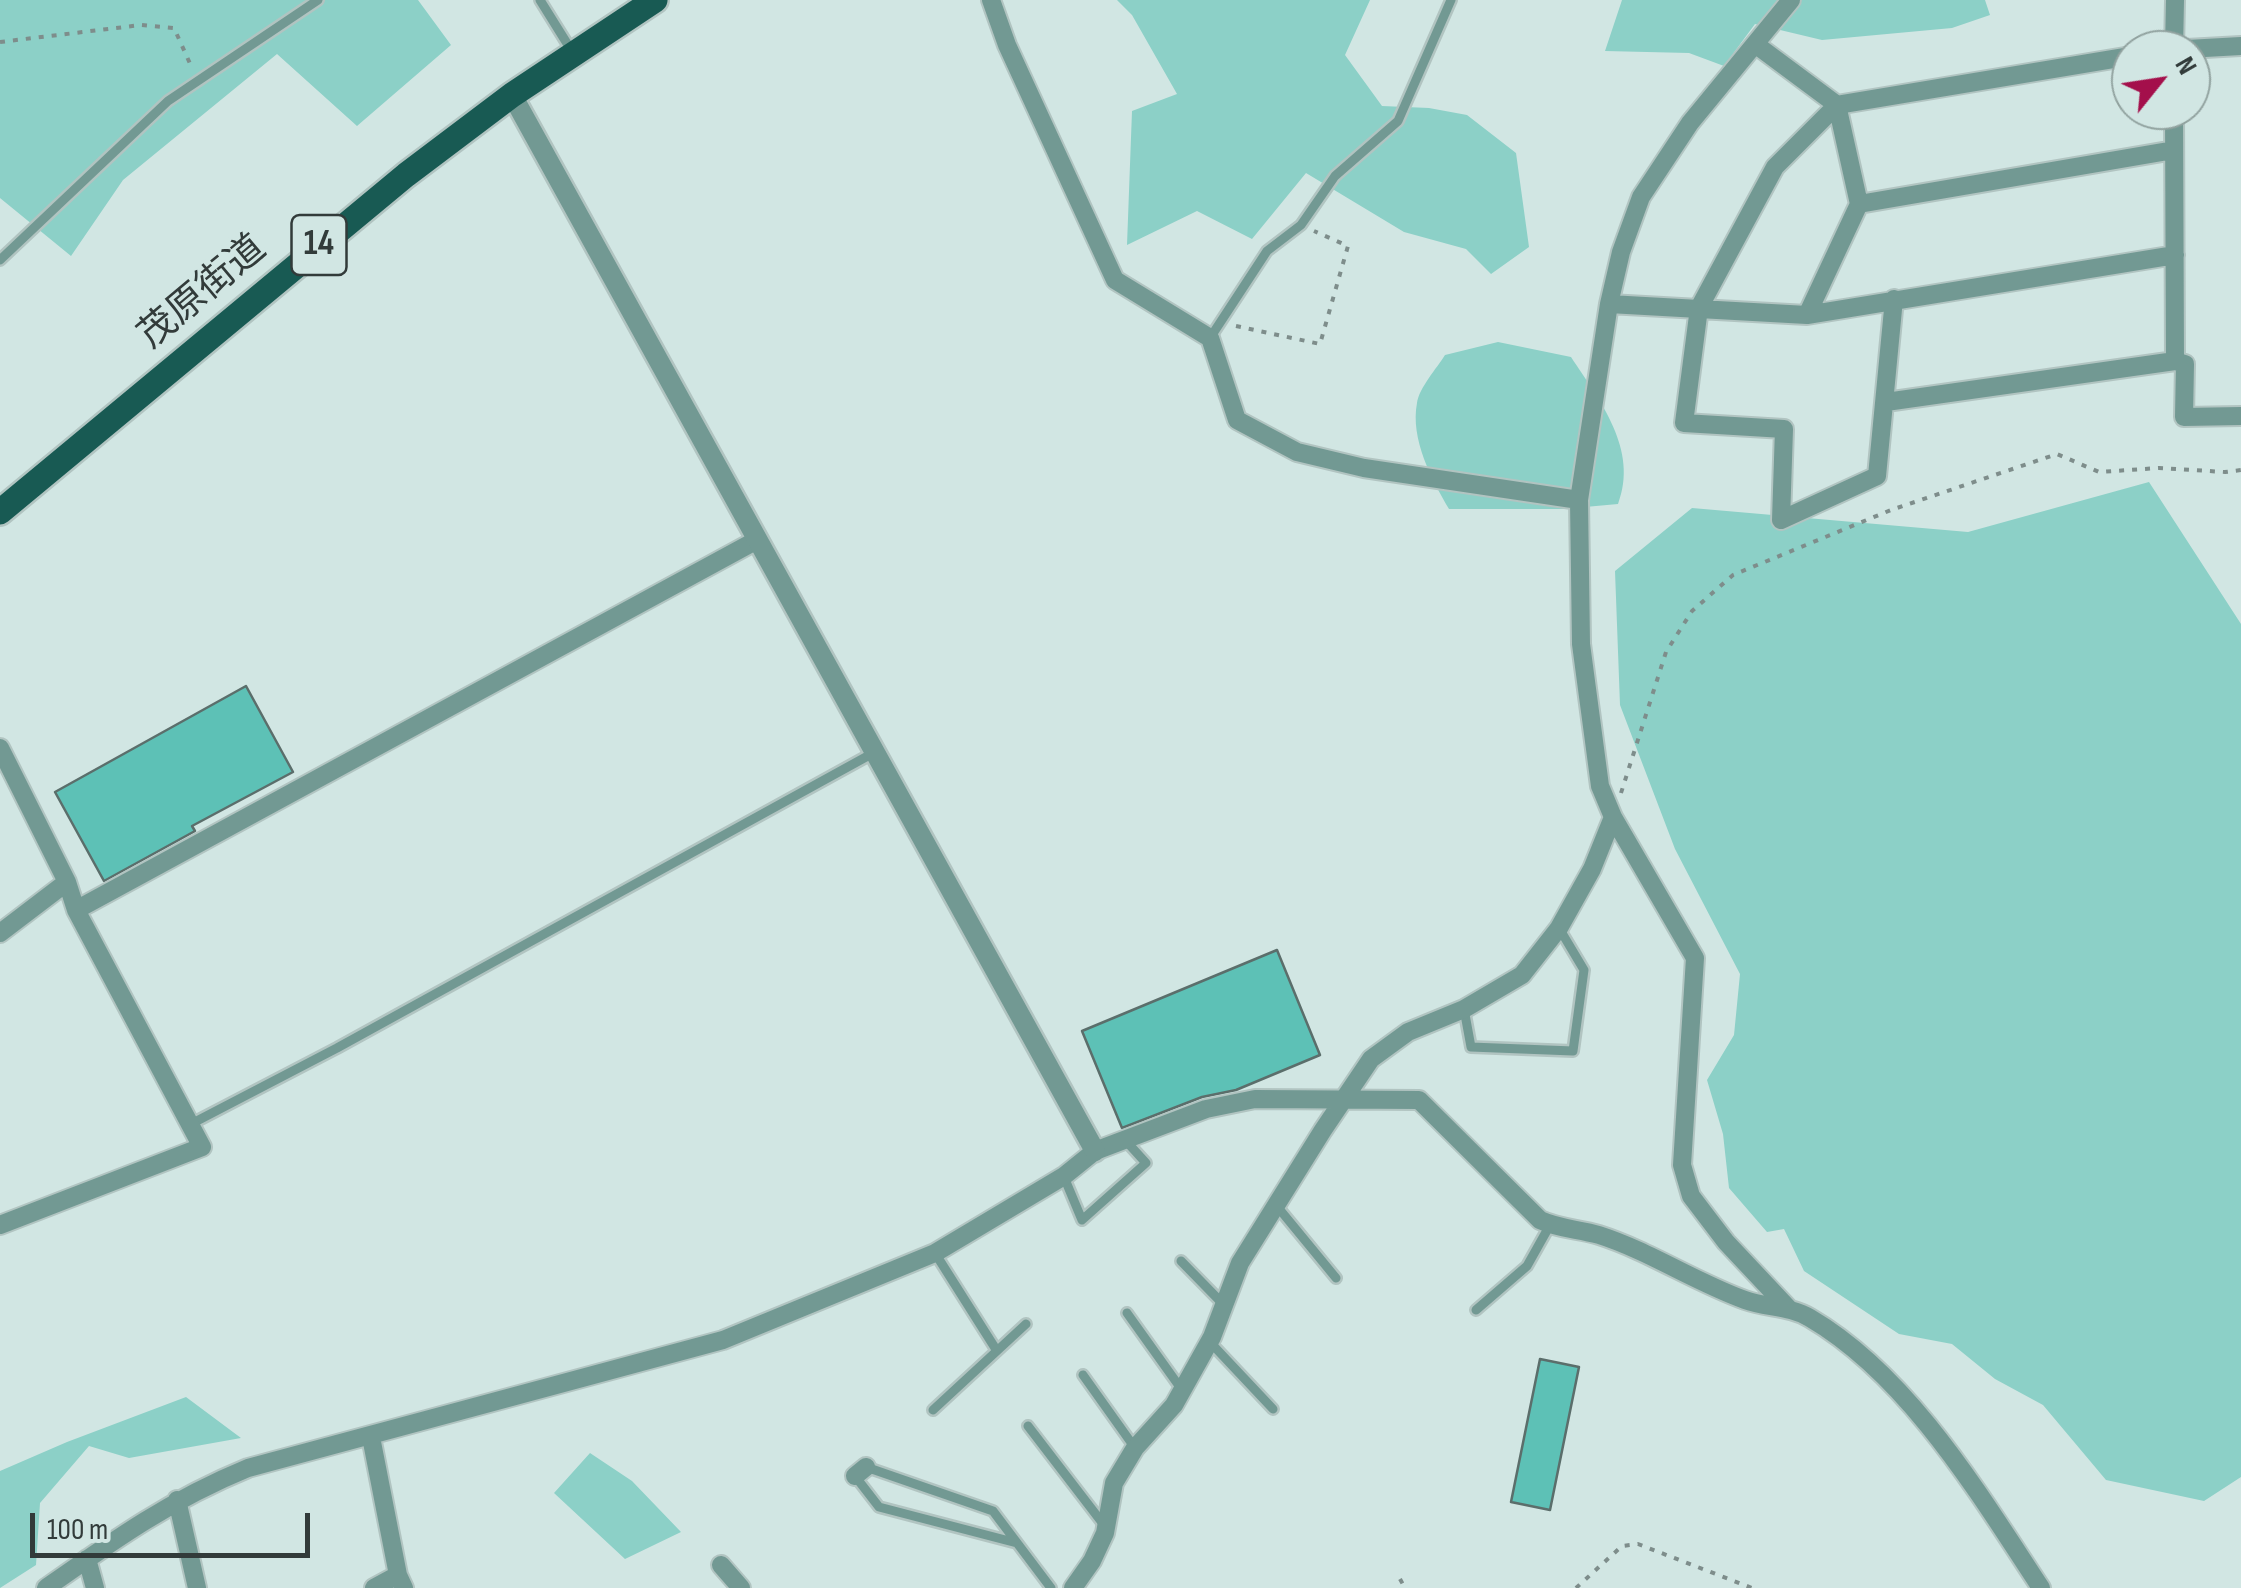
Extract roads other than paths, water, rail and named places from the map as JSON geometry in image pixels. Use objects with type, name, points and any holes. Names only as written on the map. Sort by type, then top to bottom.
[{"type":"main road","name":"茂原街道","points":[[0,512],[308,254],[512,95],[655,0]]},
{"type":"street","points":[[991,0],[1006,45],[1115,280],[1215,330],[1237,420],[1297,452],[1364,468],[1580,500]]},
{"type":"street","points":[[1788,1308],[1726,1242],[1691,1196],[1682,1165],[1695,958],[1613,818],[1600,786],[1582,644],[1580,500],[1609,304],[1621,252],[1642,197],[1690,123],[1791,0]]},
{"type":"street","points":[[2173,30],[2175,0]]},
{"type":"street","points":[[1756,44],[1837,105],[1859,204],[1807,315]]},
{"type":"street","points":[[2211,48],[2241,46]]},
{"type":"street","points":[[1894,299],[1877,476],[1780,520],[1784,429],[1684,423],[1698,308],[1775,167],[1837,105],[2111,59]]},
{"type":"street","points":[[512,95],[1095,1151]]},
{"type":"street","points":[[2174,130],[2176,361]]},
{"type":"street","points":[[1859,204],[2174,150]]},
{"type":"street","points":[[1609,304],[1807,315],[2175,256]]},
{"type":"street","points":[[1886,402],[2176,361],[2185,364],[2184,417],[2241,416]]},
{"type":"street","points":[[76,910],[757,540]]},
{"type":"street","points":[[0,748],[67,882],[76,910],[202,1146],[0,1225]]},
{"type":"street","points":[[1072,1588],[1092,1561],[1106,1527],[1114,1483],[1135,1448],[1174,1404],[1209,1341],[1240,1263],[1371,1059],[1408,1032],[1464,1009],[1522,975],[1559,928],[1592,870],[1613,818]]},
{"type":"street","points":[[0,933],[67,882]]},
{"type":"street","points":[[46,1588],[131,1526],[248,1468],[723,1340],[935,1253],[1064,1176],[1095,1151],[1206,1109],[1255,1099],[1344,1099],[1419,1100],[1540,1220],[1598,1235],[1724,1292],[1809,1317],[1878,1367],[1984,1502],[2040,1588]]},
{"type":"street","points":[[370,1437],[401,1582],[374,1588]]},
{"type":"street","points":[[178,1500],[197,1588]]},
{"type":"street","points":[[87,1559],[95,1588]]},
{"type":"street","points":[[721,1565],[741,1588]]},
{"type":"lane","points":[[0,260],[168,101],[318,0]]},
{"type":"lane","points":[[540,0],[573,54]]},
{"type":"lane","points":[[1215,330],[1267,251],[1301,224],[1335,176],[1398,121],[1451,0]]},
{"type":"lane","points":[[188,1125],[337,1048],[875,752]]},
{"type":"lane","points":[[1464,1009],[1472,1048],[1573,1051],[1584,970],[1559,928]]},
{"type":"lane","points":[[1064,1176],[1082,1220],[1146,1164],[1126,1141]]},
{"type":"lane","points":[[1276,1205],[1336,1278]]},
{"type":"lane","points":[[1476,1310],[1527,1266],[1550,1225]]},
{"type":"lane","points":[[935,1253],[997,1351]]},
{"type":"lane","points":[[1181,1261],[1224,1305]]},
{"type":"lane","points":[[1127,1313],[1182,1390]]},
{"type":"lane","points":[[932,1410],[1026,1324]]},
{"type":"lane","points":[[1209,1341],[1273,1409]]},
{"type":"lane","points":[[1083,1375],[1135,1448]]},
{"type":"lane","points":[[1028,1426],[1106,1527]]},
{"type":"lane","points":[[1017,1543],[879,1507],[860,1471],[993,1511],[1051,1588]]}]
